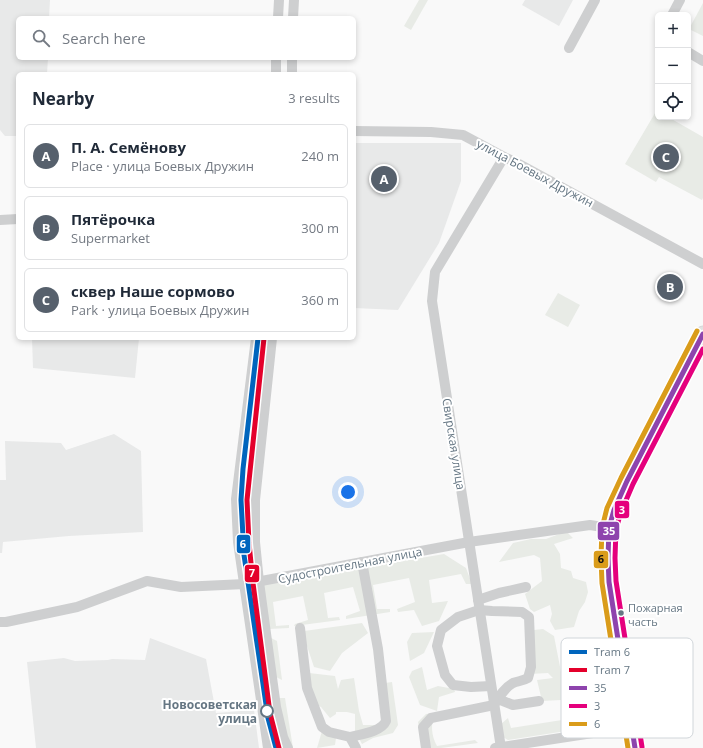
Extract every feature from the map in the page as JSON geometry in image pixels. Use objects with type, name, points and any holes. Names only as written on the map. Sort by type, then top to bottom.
[{"type":"main road","points":[[618,638],[609,582],[608,558],[609,528],[614,510],[626,481],[703,334]]},
{"type":"main road","points":[[634,738],[635,748]]},
{"type":"street","points":[[278,16],[279,0]]},
{"type":"street","points":[[293,16],[294,0]]},
{"type":"street","points":[[569,48],[595,0]]},
{"type":"street","points":[[674,12],[680,0]]},
{"type":"street","points":[[691,54],[703,61]]},
{"type":"street","points":[[276,60],[276,72]]},
{"type":"street","points":[[292,60],[292,72]]},
{"type":"street","name":"улица Боевых Дружин","points":[[356,131],[431,132],[463,135],[703,264]]},
{"type":"street","name":"Свирская улица","points":[[499,748],[496,702],[491,686],[432,301],[435,272],[504,157]]},
{"type":"street","points":[[0,220],[16,219]]},
{"type":"street","points":[[256,340],[236,499],[238,542],[268,748]]},
{"type":"street","points":[[272,340],[255,500],[256,542],[259,582],[276,707],[283,737],[288,748]]},
{"type":"street","name":"Судостроительная улица","points":[[0,622],[77,607],[147,581],[181,587],[245,584],[469,542],[590,525],[609,528]]},
{"type":"street","points":[[300,628],[307,688],[322,727],[329,732],[350,737],[377,729],[384,725],[386,721],[378,649],[362,562]]},
{"type":"street","points":[[491,686],[471,687],[453,685],[445,675],[437,646],[441,630],[458,617],[500,592],[526,588]]},
{"type":"street","points":[[479,605],[492,612],[522,612],[530,617],[531,667],[528,678],[512,683],[503,691],[496,702]]},
{"type":"street","points":[[426,748],[423,727],[431,718],[496,702],[513,705],[539,702]]},
{"type":"street","points":[[350,737],[356,748]]},
{"type":"street","points":[[499,748],[562,738]]},
{"type":"shaded area","points":[[0,0],[50,0],[49,16],[16,16],[16,60],[48,60],[47,72],[16,72],[16,136],[5,136],[0,130]]},
{"type":"shaded area","points":[[419,0],[428,0],[411,30],[404,26]]},
{"type":"shaded area","points":[[525,0],[573,0],[559,26],[522,5]]},
{"type":"shaded area","points":[[703,3],[703,36],[691,30],[691,25]]},
{"type":"shaded area","points":[[655,113],[655,120],[673,120],[703,137],[703,198],[702,200],[659,177],[656,182],[625,164]]},
{"type":"shaded area","points":[[356,143],[461,143],[461,181],[439,243],[398,310],[356,308]]},
{"type":"shaded area","points":[[558,293],[580,305],[568,327],[545,315]]},
{"type":"shaded area","points":[[32,340],[139,340],[135,378],[33,368]]},
{"type":"shaded area","points":[[114,434],[141,451],[143,532],[69,536],[3,542],[2,553],[0,553],[0,480],[6,480],[5,441],[61,443],[66,450]]},
{"type":"shaded area","points":[[562,533],[568,533],[573,538],[554,544],[560,554],[561,568],[571,571],[573,578],[586,582],[588,592],[585,602],[579,611],[574,627],[555,630],[550,621],[552,614],[550,605],[534,612],[530,609],[525,594],[542,581],[540,558],[534,555],[499,562],[513,543],[531,539],[546,539]]},
{"type":"shaded area","points":[[444,554],[466,568],[472,584],[466,584],[461,574],[429,580],[432,603],[448,601],[439,621],[422,626],[414,610],[398,612],[397,609],[415,602],[409,578],[373,585],[377,609],[390,609],[390,612],[346,619],[346,616],[360,611],[353,587],[324,593],[328,618],[339,617],[340,620],[294,626],[295,624],[308,620],[303,596],[273,602],[276,626],[289,625],[289,628],[269,629],[263,585]]},
{"type":"shaded area","points":[[362,623],[368,633],[342,653],[330,671],[314,667],[305,640],[304,631]]},
{"type":"shaded area","points":[[543,629],[554,636],[561,672],[561,700],[542,701],[537,680],[553,678],[548,673],[530,674],[534,630]]},
{"type":"shaded area","points":[[434,632],[424,653],[410,661],[407,642],[412,633]]},
{"type":"shaded area","points":[[269,637],[277,641],[282,680],[274,676]]},
{"type":"shaded area","points":[[150,638],[206,659],[216,713],[254,710],[259,748],[36,748],[27,662],[64,658],[75,661],[112,659],[145,660]]},
{"type":"shaded area","points":[[422,667],[427,690],[438,686],[454,689],[455,692],[439,697],[437,711],[420,705],[409,677],[412,671]]},
{"type":"shaded area","points":[[309,673],[335,676],[338,689],[341,680],[354,678],[359,711],[363,725],[374,725],[376,727],[383,719],[385,683],[392,682],[398,725],[393,733],[373,738],[362,744],[355,731],[355,714],[336,712],[336,714],[330,718],[321,707],[306,700]]},
{"type":"shaded area","points":[[277,698],[285,698],[293,748],[284,748]]},
{"type":"shaded area","points":[[434,713],[432,730],[437,746],[475,740],[478,743],[441,748],[427,748],[422,742],[418,722],[426,714]]},
{"type":"shaded area","points":[[508,718],[511,728],[561,720],[561,732],[508,740],[503,737],[501,724]]},
{"type":"shaded area","points":[[322,731],[336,738],[335,745],[317,748]]},
{"type":"tram line","name":"6","points":[[258,340],[243,469],[241,500],[244,555],[268,718],[276,748]]},
{"type":"tram line","name":"7","points":[[264,340],[247,500],[253,583],[270,713],[279,748]]},
{"type":"transit line","name":"6","points":[[611,638],[602,583],[601,558],[602,528],[607,508],[697,331]]},
{"type":"transit line","name":"35","points":[[618,638],[609,582],[608,558],[609,528],[614,510],[627,481],[703,334]]},
{"type":"transit line","name":"3","points":[[625,638],[616,581],[616,529],[621,512],[633,484],[703,349]]},
{"type":"transit line","name":"6","points":[[626,738],[628,748]]},
{"type":"transit line","name":"35","points":[[633,738],[635,748]]},
{"type":"transit line","name":"3","points":[[641,738],[642,747]]},
{"type":"place","name":"сквер Наше сормово","points":[[666,157]]},
{"type":"place","name":"П. А. Семёнову","points":[[384,179]]},
{"type":"place","name":"Пятёрочка","points":[[670,287]]},
{"type":"place","name":"Пожарная часть","points":[[621,613]]},
{"type":"place","name":"Новосоветская улица","points":[[267,711]]}]
